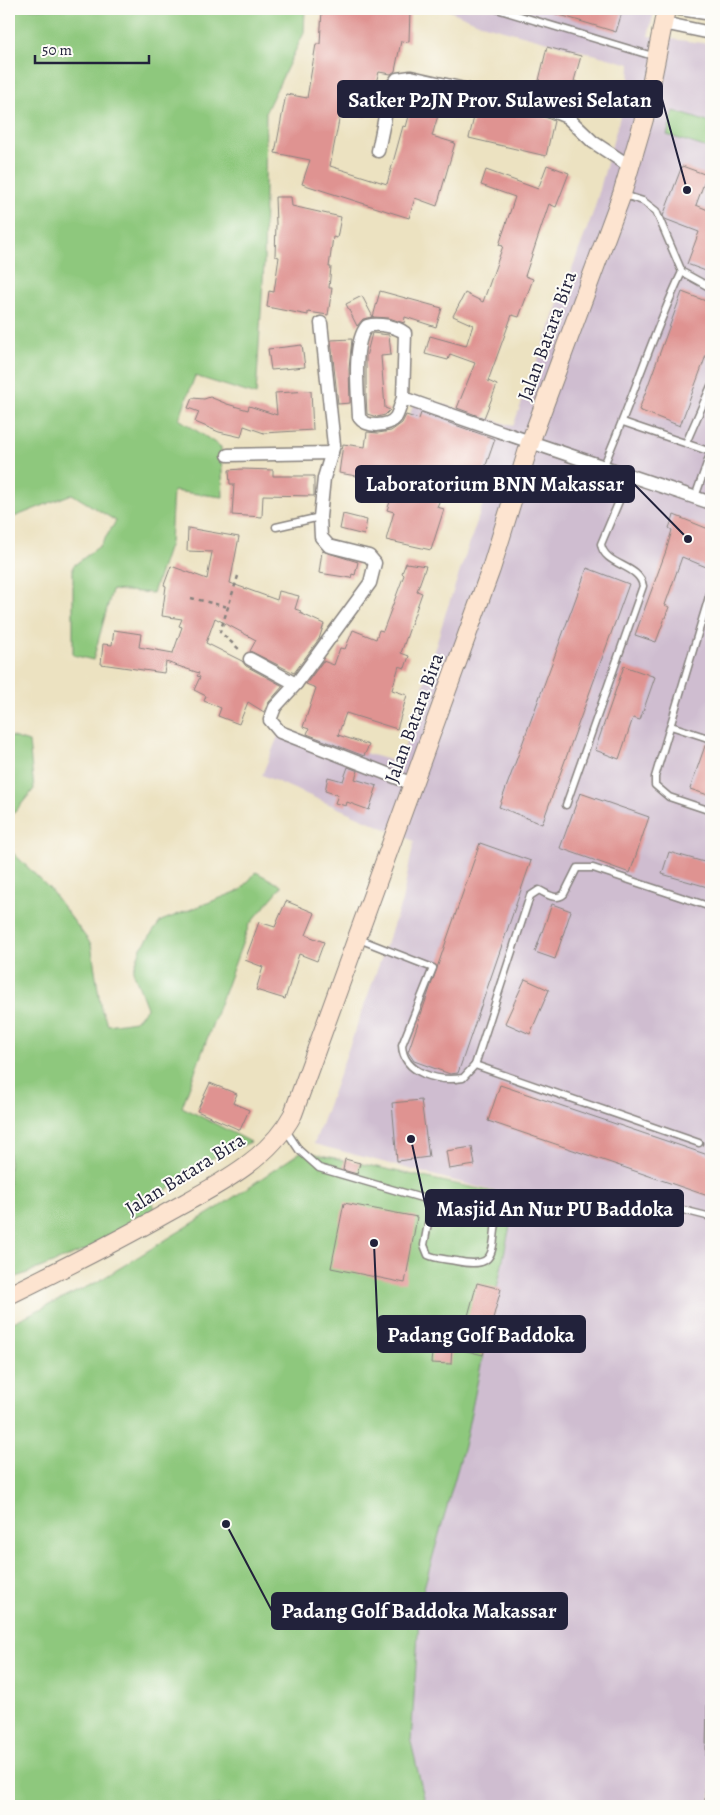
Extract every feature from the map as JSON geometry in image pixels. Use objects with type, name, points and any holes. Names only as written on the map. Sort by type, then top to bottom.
[{"type":"street","name":"Jalan Batara Bira","points":[[9,1295],[93,1254],[217,1184],[269,1147],[285,1129],[293,1114],[355,938],[491,569],[530,443],[622,194],[631,167],[657,58],[665,14]]},
{"type":"street","points":[[665,14],[711,33]]},
{"type":"street","points":[[378,151],[391,87],[397,79],[410,77],[540,106],[559,113],[593,142],[631,167]]},
{"type":"street","points":[[321,323],[334,445],[324,478],[320,517],[321,537],[326,544],[369,556],[375,563],[370,583],[296,684],[270,715],[275,729],[413,784]]},
{"type":"street","points":[[367,326],[385,326],[401,329],[405,333],[403,398],[396,418],[371,425],[361,420],[358,351],[361,336],[367,326]]},
{"type":"street","points":[[403,398],[530,443],[604,465],[711,503]]},
{"type":"street","points":[[228,455],[332,452]]},
{"type":"street","points":[[250,659],[296,684]]},
{"type":"lane","points":[[497,9],[657,58]]},
{"type":"lane","points":[[665,14],[711,17]]},
{"type":"lane","points":[[622,194],[643,201],[656,211],[682,272],[711,288]]},
{"type":"lane","points":[[604,465],[623,422],[660,319],[682,272]]},
{"type":"lane","points":[[686,443],[711,386]]},
{"type":"lane","points":[[623,422],[711,452],[695,497]]},
{"type":"lane","points":[[566,805],[643,586],[639,576],[606,555],[601,544],[630,475]]},
{"type":"lane","points":[[276,527],[320,517]]},
{"type":"lane","points":[[711,593],[655,777],[655,785],[674,799],[711,811]]},
{"type":"lane","points":[[671,726],[711,739]]},
{"type":"lane","points":[[355,938],[433,968],[402,1045],[404,1059],[410,1066],[425,1074],[457,1079],[464,1078],[475,1065],[530,896],[535,892],[539,890],[554,898],[560,897],[564,894],[577,868],[593,868],[711,907]]},
{"type":"lane","points":[[475,1065],[699,1143]]},
{"type":"lane","points":[[285,1129],[299,1150],[319,1168],[432,1201],[488,1213],[496,1221],[493,1250],[488,1258],[475,1265],[428,1255],[424,1245],[432,1201]]},
{"type":"lane","points":[[655,1203],[711,1217]]},
{"type":"lane","points":[[709,1806],[711,1698]]},
{"type":"path","points":[[238,576],[220,632],[250,659]]},
{"type":"path","points":[[191,598],[228,607]]},
{"type":"shaded area","points":[[445,9],[655,9],[648,36],[711,44],[711,1806],[426,1806],[411,1742],[420,1602],[464,1446],[516,1197],[314,1144],[402,901],[414,841],[262,775],[281,729],[400,763],[445,615],[488,489],[398,451],[416,396],[513,426],[594,210],[629,84],[630,64],[481,24]]},
{"type":"green space","points":[[9,9],[305,9],[304,33],[266,111],[264,264],[256,395],[195,376],[179,419],[221,447],[223,497],[173,491],[170,543],[153,593],[112,590],[93,660],[73,655],[73,566],[101,545],[116,521],[72,494],[9,519]]},
{"type":"green space","points":[[674,111],[711,123],[711,149],[667,135]]},
{"type":"green space","points":[[9,736],[29,742],[34,789],[14,813],[9,813]]},
{"type":"green space","points":[[9,849],[49,888],[91,944],[101,1009],[108,1025],[135,1021],[147,1008],[133,971],[141,948],[161,921],[241,890],[256,872],[282,886],[249,925],[182,1107],[251,1142],[214,1157],[152,1200],[158,1218],[137,1230],[9,1280]]},
{"type":"green space","points":[[302,1151],[516,1197],[464,1446],[420,1602],[411,1742],[426,1806],[9,1806],[9,1324],[97,1282],[219,1207]]},
{"type":"building","points":[[322,9],[410,9],[409,42],[401,41],[395,71],[391,74],[379,72],[366,117],[341,110],[330,166],[387,184],[403,126],[406,127],[417,87],[444,95],[432,136],[455,143],[437,206],[415,198],[409,218],[302,184],[310,160],[275,153],[286,94],[307,98],[316,44],[320,44]]},
{"type":"building","points":[[551,9],[623,9],[616,32],[550,12]]},
{"type":"building","points":[[547,47],[581,56],[574,81],[578,82],[572,107],[562,106],[535,97]]},
{"type":"building","points":[[478,100],[538,114],[554,121],[546,156],[469,138]]},
{"type":"building","points":[[547,165],[569,173],[556,207],[549,204],[525,276],[533,279],[519,317],[512,315],[488,381],[497,385],[484,418],[457,408],[475,363],[450,354],[448,360],[425,354],[430,336],[466,346],[473,325],[453,316],[465,293],[483,302],[503,246],[499,245],[515,197],[481,185],[486,170],[538,189]]},
{"type":"building","points":[[682,166],[707,175],[696,205],[708,210],[711,204],[711,273],[687,264],[699,232],[665,219],[663,216]]},
{"type":"building","points":[[275,197],[291,197],[292,206],[341,217],[337,238],[333,237],[329,267],[331,267],[329,288],[332,288],[328,315],[308,312],[308,315],[267,307],[269,291],[274,292],[279,257],[275,256]]},
{"type":"building","points":[[380,291],[442,308],[436,327],[405,317],[404,323],[389,318],[373,317]]},
{"type":"building","points":[[682,292],[711,303],[711,342],[680,426],[639,410]]},
{"type":"building","points":[[362,296],[373,317],[363,319],[357,326],[346,304]]},
{"type":"building","points":[[372,333],[389,335],[391,355],[381,356],[385,408],[390,410],[385,415],[377,417],[367,414],[366,357]]},
{"type":"building","points":[[352,339],[349,369],[350,403],[338,404],[331,340]]},
{"type":"building","points":[[302,345],[305,367],[271,370],[268,349]]},
{"type":"building","points":[[311,391],[313,430],[264,433],[244,426],[241,437],[219,432],[195,422],[199,412],[188,408],[192,398],[204,399],[210,397],[248,410],[249,406],[277,415],[275,393]]},
{"type":"building","points":[[421,413],[495,439],[476,494],[446,484],[437,507],[444,509],[431,550],[386,540],[394,512],[387,510],[397,483],[339,473],[343,444],[365,447],[367,432],[391,431],[402,423],[406,415],[419,419]]},
{"type":"building","points":[[229,470],[273,470],[273,476],[314,476],[314,496],[263,495],[262,517],[232,515],[234,484],[230,484]]},
{"type":"building","points":[[343,514],[367,520],[364,535],[340,529]]},
{"type":"building","points":[[674,515],[711,530],[711,569],[682,557],[665,605],[669,607],[656,642],[635,635],[666,551],[672,530],[669,528]]},
{"type":"building","points":[[188,528],[239,537],[230,583],[277,600],[279,591],[299,596],[295,609],[324,624],[319,639],[294,673],[250,651],[256,640],[215,618],[206,643],[242,661],[246,666],[283,686],[269,702],[264,712],[248,702],[239,724],[218,716],[221,708],[204,701],[206,696],[194,690],[200,677],[197,676],[199,673],[166,662],[164,673],[101,664],[103,644],[112,645],[114,630],[141,634],[139,647],[173,653],[182,627],[179,626],[182,619],[162,616],[166,586],[164,585],[171,566],[207,579],[212,552],[187,551]]},
{"type":"building","points":[[322,551],[358,562],[355,575],[352,574],[351,578],[319,573]]},
{"type":"building","points":[[406,563],[426,566],[417,591],[422,593],[401,653],[409,656],[405,668],[399,666],[392,690],[407,695],[397,729],[346,713],[338,735],[369,745],[364,756],[307,734],[309,729],[303,727],[316,688],[306,684],[323,661],[334,665],[340,648],[345,649],[353,630],[376,639],[379,630],[383,631],[404,575],[402,573]]},
{"type":"building","points":[[587,568],[629,584],[542,824],[499,807]]},
{"type":"building","points":[[624,666],[655,677],[640,720],[633,718],[619,759],[595,750]]},
{"type":"building","points":[[706,743],[711,744],[711,796],[690,789]]},
{"type":"building","points":[[348,767],[358,771],[355,779],[377,786],[369,810],[347,802],[346,806],[335,803],[338,795],[325,791],[328,777],[343,781]]},
{"type":"building","points":[[580,793],[649,817],[630,873],[560,848]]},
{"type":"building","points":[[480,843],[531,861],[458,1073],[450,1074],[414,1061],[408,1052]]},
{"type":"building","points":[[669,852],[711,864],[711,888],[662,874]]},
{"type":"building","points":[[286,901],[315,913],[306,935],[324,942],[317,961],[299,954],[285,999],[256,990],[263,967],[245,960],[259,922],[275,927]]},
{"type":"building","points":[[552,904],[571,911],[555,959],[535,952]]},
{"type":"building","points":[[525,979],[549,990],[530,1034],[505,1023]]},
{"type":"building","points":[[210,1083],[237,1094],[233,1103],[249,1110],[240,1130],[197,1111]]},
{"type":"building","points":[[500,1085],[711,1156],[711,1197],[488,1121]]},
{"type":"building","points":[[421,1100],[429,1157],[397,1161],[392,1103]]},
{"type":"building","points":[[472,1147],[475,1165],[449,1169],[446,1151]]},
{"type":"building","points":[[345,1159],[360,1163],[357,1174],[343,1170]]},
{"type":"building","points":[[344,1203],[417,1217],[405,1283],[331,1268]]},
{"type":"building","points":[[477,1283],[501,1289],[483,1355],[459,1349]]},
{"type":"building","points":[[433,1343],[452,1345],[451,1364],[431,1363]]},
{"type":"place","name":"Satker P2JN Prov. Sulawesi Selatan","points":[[687,190]]},
{"type":"place","name":"Laboratorium BNN Makassar","points":[[688,539]]},
{"type":"place","name":"Masjid An Nur PU Baddoka","points":[[411,1139]]},
{"type":"place","name":"Padang Golf Baddoka","points":[[374,1243]]},
{"type":"place","name":"Padang Golf Baddoka Makassar","points":[[226,1524]]}]
